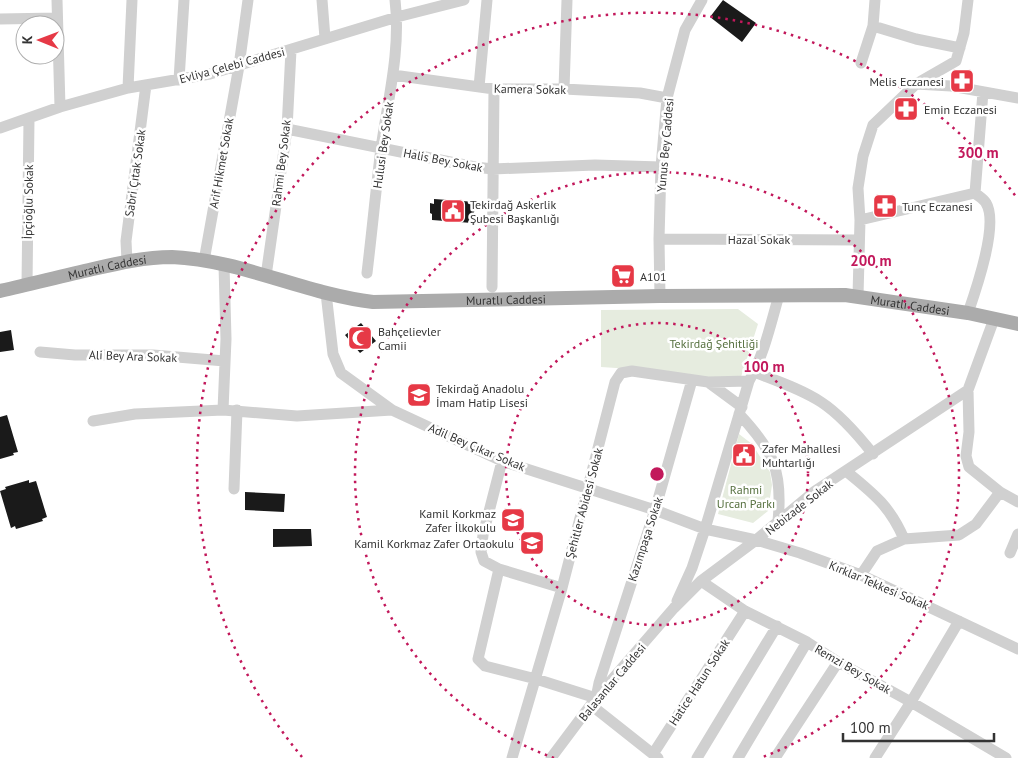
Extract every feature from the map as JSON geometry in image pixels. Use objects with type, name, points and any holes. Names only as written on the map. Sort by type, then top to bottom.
[{"type":"main road","name":"Muratlı Caddesi","points":[[0,291],[127,261],[173,258],[224,265],[326,293],[373,302],[660,296],[858,296],[968,313],[1018,324]]},
{"type":"street","points":[[57,0],[57,15]]},
{"type":"street","points":[[128,88],[132,0]]},
{"type":"street","points":[[179,80],[184,0]]},
{"type":"street","points":[[322,0],[324,38]]},
{"type":"street","name":"Hulusi Bey Sokak","points":[[367,272],[381,148],[393,75],[397,17],[395,0]]},
{"type":"street","name":"Evliya Çelebi Caddesi","points":[[0,128],[60,107],[128,88],[179,80],[239,66],[324,38],[464,0]]},
{"type":"street","points":[[479,86],[487,0]]},
{"type":"street","points":[[564,89],[566,0]]},
{"type":"street","name":"Yunus Bey Caddesi","points":[[660,296],[661,167],[667,98],[685,30],[702,0]]},
{"type":"street","points":[[861,64],[873,26],[875,0]]},
{"type":"street","points":[[951,86],[964,33],[968,0]]},
{"type":"street","name":"Arif Hikmet Sokak","points":[[204,261],[249,2]]},
{"type":"street","points":[[0,19],[15,19]]},
{"type":"street","points":[[873,26],[916,39],[960,48]]},
{"type":"street","name":"Rahmi Bey Sokak","points":[[266,276],[287,129],[291,50]]},
{"type":"street","points":[[858,296],[860,220],[858,188],[863,156],[873,125],[916,84],[956,61]]},
{"type":"street","points":[[59,65],[60,107]]},
{"type":"street","name":"Kamera Sokak","points":[[393,75],[494,89],[564,89],[640,93],[667,98]]},
{"type":"street","points":[[916,84],[951,86],[1018,98]]},
{"type":"street","name":"Sabri Çıtak Sokak","points":[[127,261],[126,241],[146,85]]},
{"type":"street","points":[[492,287],[494,89]]},
{"type":"street","points":[[975,193],[983,92]]},
{"type":"street","name":"İpçioğlu Sokak","points":[[27,285],[29,119]]},
{"type":"street","name":"Halis Bey Sokak","points":[[287,129],[493,169],[595,164],[661,167]]},
{"type":"street","points":[[860,220],[975,193]]},
{"type":"street","points":[[968,313],[985,263],[991,215],[986,202],[975,193]]},
{"type":"street","name":"Hazal Sokak","points":[[659,239],[859,240]]},
{"type":"street","points":[[222,410],[225,361],[224,265]]},
{"type":"street","name":"Adil Bey Çıkar Sokak","points":[[326,293],[333,354],[341,373],[392,410],[502,461],[655,510],[705,529]]},
{"type":"street","points":[[674,608],[692,568],[751,376],[769,330],[779,295]]},
{"type":"street","points":[[994,319],[968,390],[969,432],[966,456],[970,467],[1000,492],[1018,502]]},
{"type":"street","name":"Ali Bey Ara Sokak","points":[[40,352],[225,361]]},
{"type":"street","name":"Şehitler Abidesi Sokak","points":[[512,758],[562,588],[616,382],[621,373],[632,371],[708,382],[751,376]]},
{"type":"street","points":[[751,376],[802,391],[823,403],[857,434],[873,454]]},
{"type":"street","name":"Kazımpaşa Sokak","points":[[593,701],[655,510],[692,380]]},
{"type":"street","points":[[708,382],[741,411],[772,457],[778,475],[780,500],[778,521]]},
{"type":"street","name":"Nebizade Sokak","points":[[674,608],[701,581],[756,540],[815,492],[968,390]]},
{"type":"street","name":"Adil Bey Çıkar Sokak","points":[[93,421],[135,414],[222,410],[297,416],[392,410]]},
{"type":"street","points":[[234,489],[238,410]]},
{"type":"street","points":[[502,461],[483,535],[481,552],[484,561],[498,569],[562,588]]},
{"type":"street","points":[[846,471],[886,507],[896,521],[904,539]]},
{"type":"street","points":[[861,575],[877,551],[904,539],[959,535],[976,524],[1000,492]]},
{"type":"street","name":"Kırklar Tekkesi Sokak","points":[[705,529],[756,540],[800,553],[861,575],[1018,649]]},
{"type":"street","points":[[1010,553],[1018,534]]},
{"type":"street","points":[[498,569],[478,658],[485,666],[536,679],[593,701],[656,756]]},
{"type":"street","name":"Remzi Bey Sokak","points":[[701,581],[745,611],[806,642],[1006,758]]},
{"type":"street","name":"Balasanlar Caddesi","points":[[551,758],[593,701],[674,608]]},
{"type":"street","name":"Hatice Hatun Sokak","points":[[656,756],[745,611]]},
{"type":"street","points":[[875,758],[959,621]]},
{"type":"street","points":[[697,758],[777,626]]},
{"type":"street","points":[[738,758],[806,642]]},
{"type":"street","points":[[775,758],[838,662]]},
{"type":"green space","name":"Tekirdağ Şehitliği","points":[[738,309],[758,324],[741,377],[721,379],[662,371],[601,367],[601,310]]},
{"type":"green space","name":"Rahmi Urcan Parkı","points":[[739,434],[752,444],[770,472],[772,485],[768,511],[753,523],[718,514]]},
{"type":"building","points":[[723,0],[756,23],[742,42],[710,17]]},
{"type":"building","name":"Tekirdağ Askerlik Şubesi Başkanlığı","points":[[434,199],[476,202],[472,223],[432,220],[430,203],[434,204]]},
{"type":"building","name":"Bahçelievler Camii","points":[[361,323],[376,341],[360,353],[345,335]]},
{"type":"building","points":[[11,330],[14,350],[0,352],[0,332]]},
{"type":"building","points":[[7,415],[18,452],[0,459],[0,417]]},
{"type":"building","points":[[29,480],[29,483],[36,481],[47,517],[42,519],[43,521],[16,529],[15,526],[11,528],[0,491],[6,489],[5,487]]},
{"type":"building","points":[[245,492],[285,494],[284,512],[245,510]]},
{"type":"building","points":[[273,529],[311,529],[312,546],[273,547]]},
{"type":"place","name":"Melis Eczanesi","points":[[962,81]]},
{"type":"place","name":"Emin Eczanesi","points":[[906,109]]},
{"type":"place","name":"Tunç Eczanesi","points":[[885,206]]},
{"type":"place","name":"Tekirdağ Askerlik Şubesi Başkanlığı","points":[[453,211]]},
{"type":"place","name":"A101","points":[[623,276]]},
{"type":"place","name":"Bahçelievler Camii","points":[[360,338]]},
{"type":"place","name":"Tekirdağ Anadolu İmam Hatip Lisesi","points":[[419,395]]},
{"type":"place","name":"Zafer Mahallesi Muhtarlığı","points":[[744,455]]},
{"type":"place","name":"Kamil Korkmaz Zafer İlkokulu","points":[[513,520]]},
{"type":"place","name":"Kamil Korkmaz Zafer Ortaokulu","points":[[532,543]]}]
